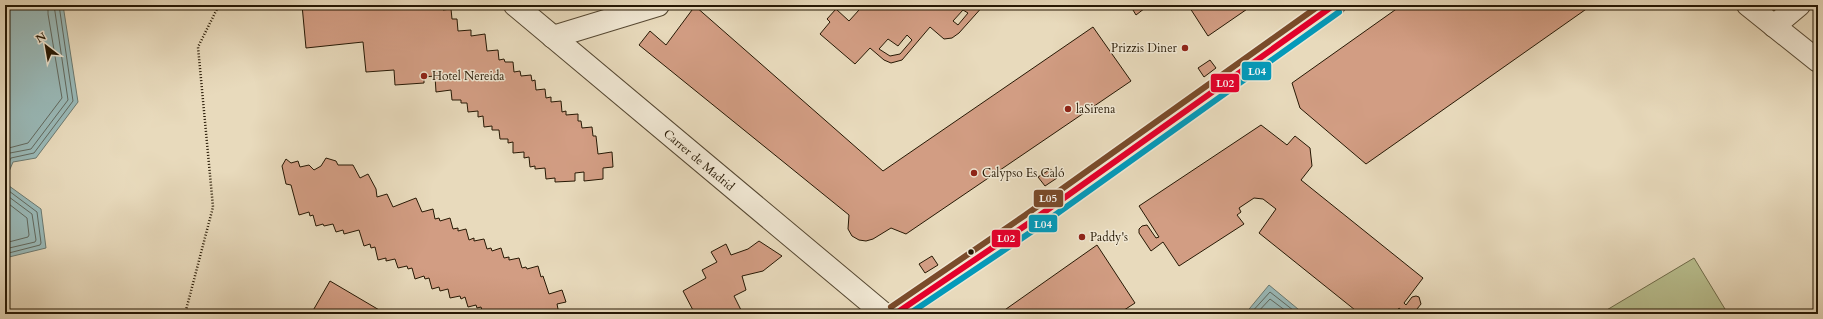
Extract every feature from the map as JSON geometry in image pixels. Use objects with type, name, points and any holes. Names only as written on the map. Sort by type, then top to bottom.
[{"type":"street","name":"Carrer de Madrid","points":[[515,5],[884,314]]},
{"type":"street","points":[[553,37],[658,5]]},
{"type":"street","points":[[895,314],[1029,223],[1334,5]]},
{"type":"street","points":[[1748,5],[1818,61]]},
{"type":"street","points":[[1774,26],[1799,5]]},
{"type":"path","points":[[185,314],[213,207],[198,47],[219,5]]},
{"type":"green space","points":[[1694,258],[1728,314],[1600,314]]},
{"type":"water","points":[[5,5],[63,5],[78,102],[36,158],[13,162],[5,181]]},
{"type":"water","points":[[5,183],[41,209],[46,248],[5,258]]},
{"type":"water","points":[[1269,285],[1304,314],[1245,314]]},
{"type":"building","points":[[302,5],[442,5],[443,10],[451,9],[452,19],[457,19],[458,31],[471,30],[471,36],[485,34],[487,51],[498,50],[499,60],[504,59],[505,62],[513,62],[514,72],[520,71],[521,76],[531,75],[532,81],[535,80],[536,90],[545,89],[546,98],[551,97],[551,102],[561,101],[562,112],[566,111],[566,115],[578,114],[578,121],[581,121],[582,128],[592,127],[593,136],[596,136],[598,154],[612,152],[613,167],[603,168],[603,179],[584,181],[584,172],[575,173],[575,181],[555,182],[555,178],[546,179],[545,168],[535,169],[535,166],[530,167],[529,157],[524,158],[524,152],[513,153],[513,142],[508,143],[508,139],[500,139],[499,130],[492,130],[492,126],[484,127],[483,116],[478,117],[478,111],[468,112],[467,103],[461,103],[461,100],[452,100],[451,90],[436,92],[435,76],[424,77],[424,83],[395,85],[394,70],[366,72],[363,42],[306,48]]},
{"type":"building","points":[[857,5],[874,5],[877,8],[880,5],[984,5],[959,33],[952,38],[944,39],[930,27],[902,60],[891,63],[884,60],[870,48],[855,64],[820,34],[830,22],[827,19],[836,9],[849,21],[859,10],[855,7]],"holes":[[[963,10],[968,13],[958,25],[953,21]],[[907,35],[912,40],[900,54],[890,56],[879,49],[888,39],[898,46]]]},
{"type":"building","points":[[1130,5],[1149,5],[1136,15]]},
{"type":"building","points":[[1188,5],[1253,5],[1208,36]]},
{"type":"building","points":[[1402,5],[1592,5],[1366,164],[1300,108],[1292,83]]},
{"type":"building","points":[[695,6],[883,171],[1093,27],[1131,81],[906,234],[891,228],[873,239],[866,241],[859,240],[852,236],[848,229],[849,215],[639,45],[650,31],[666,45]]},
{"type":"building","points":[[1210,60],[1216,68],[1204,77],[1198,68]]},
{"type":"building","points":[[1261,125],[1287,145],[1295,136],[1310,148],[1312,166],[1301,180],[1423,278],[1404,303],[1406,305],[1412,297],[1419,297],[1421,304],[1413,314],[1406,314],[1399,308],[1394,314],[1360,314],[1259,233],[1276,209],[1263,199],[1254,198],[1239,208],[1241,212],[1237,215],[1244,224],[1179,266],[1163,242],[1151,251],[1139,233],[1139,229],[1142,226],[1147,225],[1156,238],[1159,237],[1139,206]]},
{"type":"building","points":[[326,158],[336,161],[338,165],[353,165],[360,178],[368,174],[376,189],[377,197],[387,194],[393,207],[416,198],[422,212],[433,209],[435,219],[439,218],[440,221],[450,218],[453,229],[458,228],[458,231],[466,229],[469,240],[474,238],[474,241],[484,239],[487,249],[491,248],[492,251],[501,248],[504,258],[509,257],[509,260],[519,258],[522,268],[526,267],[527,269],[538,266],[541,277],[543,276],[549,294],[562,290],[566,302],[557,304],[559,314],[540,314],[539,311],[532,312],[532,314],[483,314],[481,307],[477,308],[476,305],[468,307],[465,297],[461,299],[460,296],[450,298],[448,289],[440,291],[439,287],[432,289],[429,278],[425,279],[424,276],[415,279],[412,268],[408,269],[407,266],[398,268],[395,259],[386,261],[386,258],[378,260],[375,247],[371,248],[370,244],[364,246],[359,230],[344,234],[343,230],[336,232],[333,224],[316,226],[313,215],[310,216],[309,212],[299,215],[291,185],[286,184],[282,166],[286,159],[291,163],[298,161],[300,167],[309,165],[314,170],[321,166]]},
{"type":"building","points":[[1051,169],[1057,178],[1045,186],[1038,177]]},
{"type":"building","points":[[759,241],[782,256],[763,271],[742,276],[746,290],[734,296],[743,314],[695,314],[683,291],[706,278],[702,270],[717,262],[711,252],[726,244],[731,255],[748,249]]},
{"type":"building","points":[[1097,245],[1135,303],[1118,314],[999,314]]},
{"type":"building","points":[[932,256],[938,265],[925,273],[919,264]]},
{"type":"building","points":[[330,281],[386,314],[311,314]]},
{"type":"transit line","name":"L05","points":[[891,307],[1024,216],[1320,5]]},
{"type":"transit line","name":"L02","points":[[895,314],[1029,223],[1334,5]]},
{"type":"transit line","name":"L04","points":[[909,314],[1034,230],[1339,12]]},
{"type":"place","name":"Prizzis Diner","points":[[1185,48]]},
{"type":"place","name":"Hotel Nereida","points":[[424,76]]},
{"type":"place","name":"laSirena","points":[[1068,109]]},
{"type":"place","name":"Calypso Es Caló","points":[[974,173]]},
{"type":"place","name":"Paddy's","points":[[1082,237]]}]
